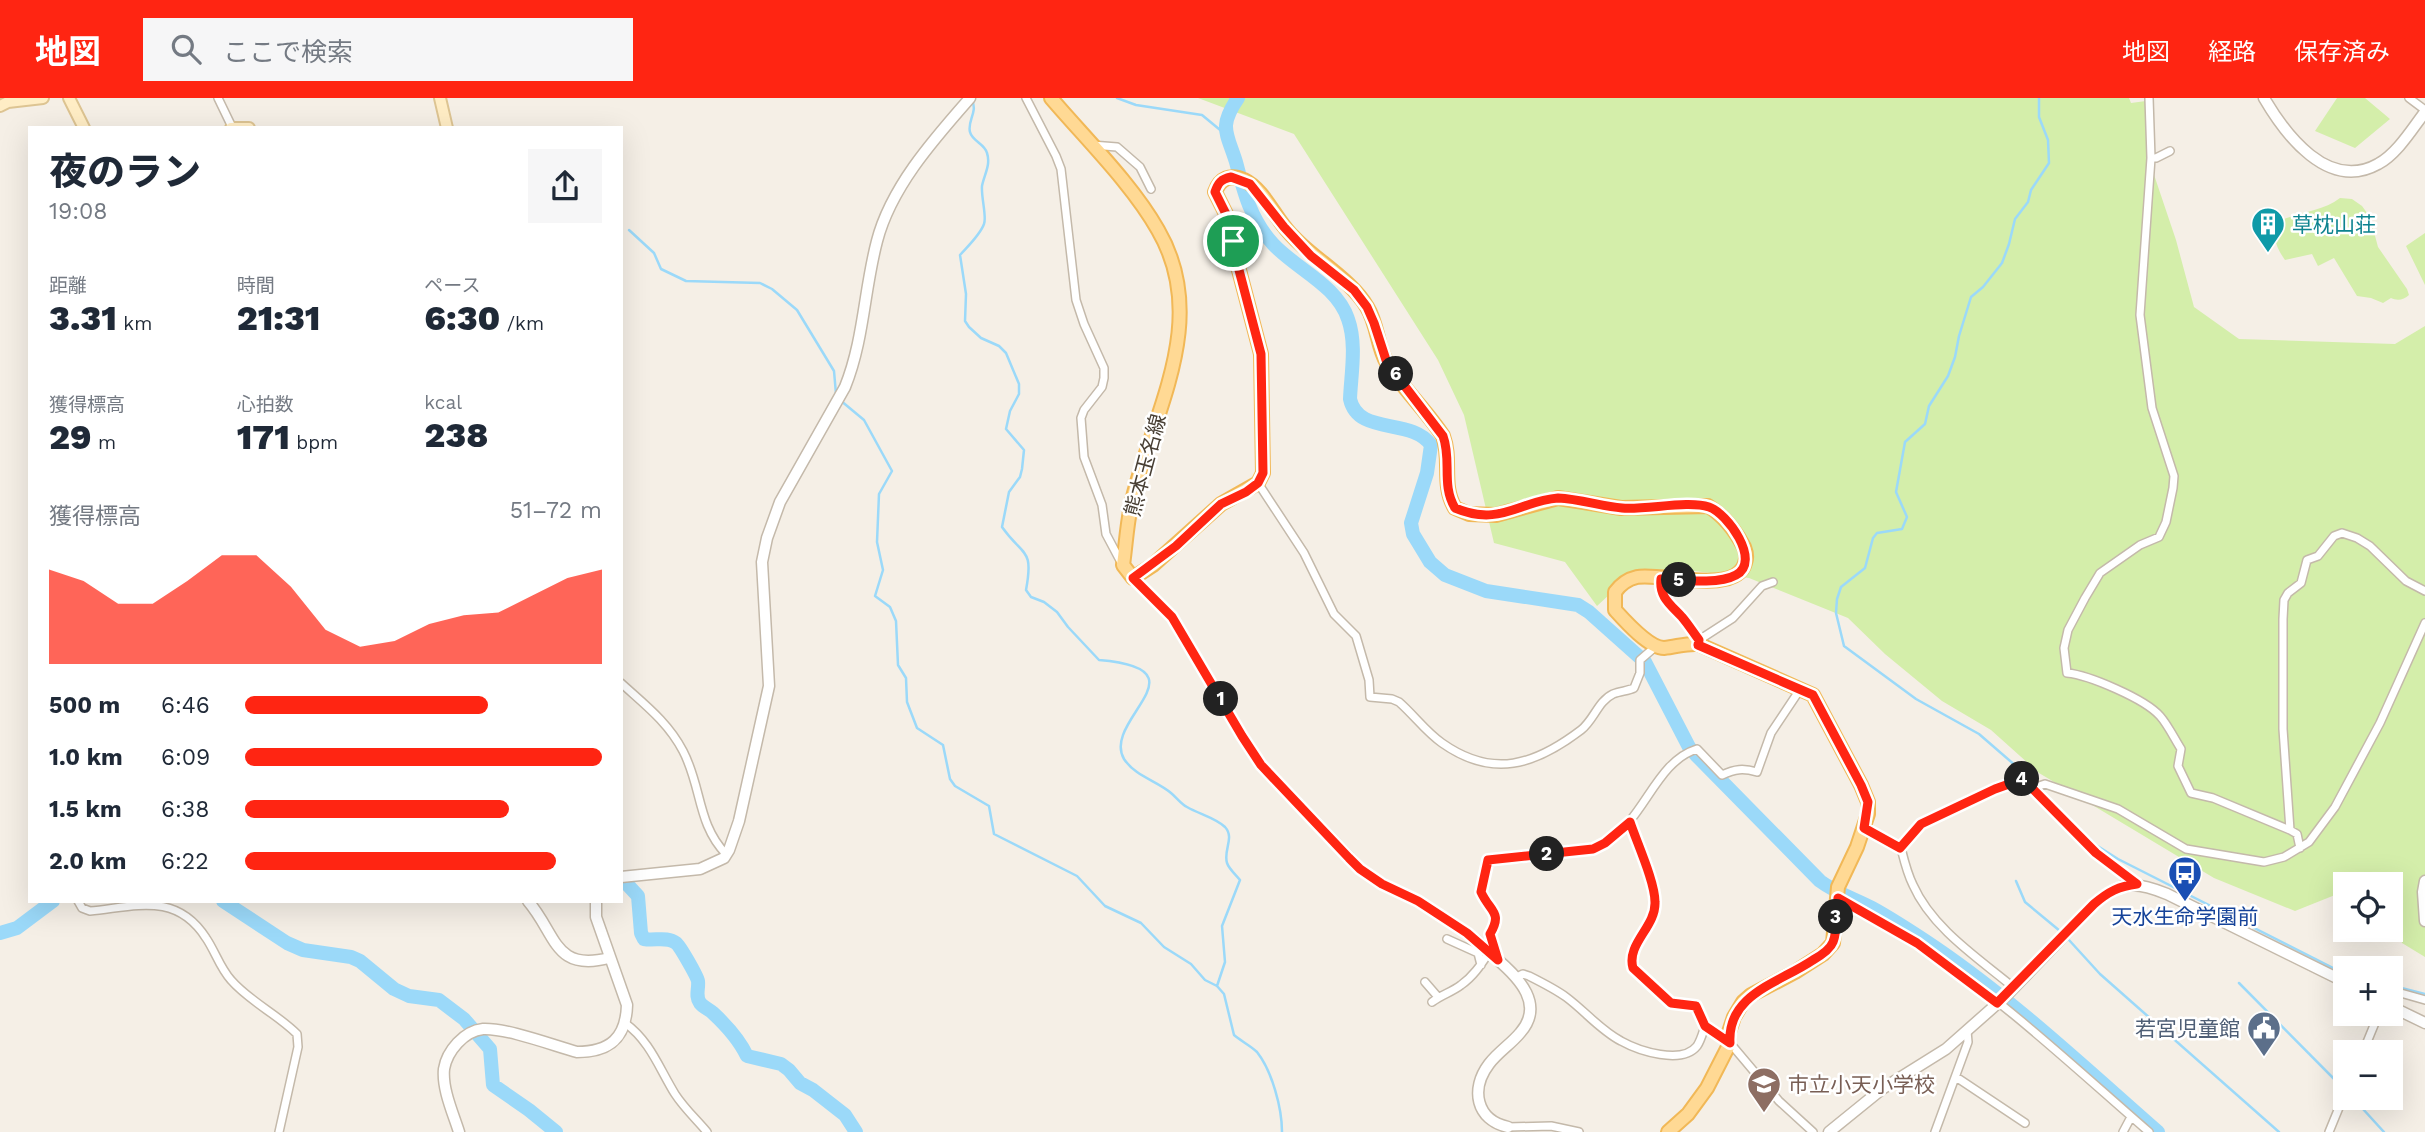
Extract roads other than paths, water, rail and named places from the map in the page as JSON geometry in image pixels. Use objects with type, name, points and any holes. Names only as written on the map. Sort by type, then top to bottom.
[{"type":"main road","points":[[0,106],[8,102],[43,98]]},
{"type":"main road","points":[[69,98],[83,126]]},
{"type":"main road","points":[[440,98],[447,126]]},
{"type":"main road","name":"熊本玉名線","points":[[1051,98],[1146,210],[1169,252],[1180,295],[1181,329],[1176,358],[1131,502],[1123,565]]},
{"type":"main road","points":[[1123,565],[1133,578],[1161,558],[1221,504],[1258,483],[1263,473],[1261,354],[1234,251],[1233,228],[1215,192],[1224,178],[1240,179],[1260,195],[1284,227],[1311,256],[1354,290],[1367,307],[1387,363],[1443,436],[1447,447],[1447,489],[1455,508],[1469,514],[1496,514],[1558,498],[1621,508],[1708,506],[1717,511],[1746,550],[1745,565],[1736,575],[1704,581],[1639,576],[1627,581],[1615,592],[1615,610],[1647,654],[1699,642],[1813,695],[1868,802],[1864,828],[1838,887],[1833,943],[1823,954],[1743,1002],[1729,1032],[1730,1043],[1707,1088],[1688,1114],[1668,1132]]},
{"type":"street","points":[[218,98],[230,126]]},
{"type":"street","points":[[1026,98],[1061,169],[1076,300],[1104,368],[1102,387],[1084,410],[1080,423],[1084,457],[1102,505],[1106,534],[1123,565]]},
{"type":"street","points":[[2149,98],[2151,158],[2140,315],[2152,408],[2174,475],[2173,488],[2166,522],[2159,537],[2140,545],[2099,573],[2085,597],[2068,630],[2064,648],[2067,673],[2096,680],[2144,702],[2160,716],[2181,749],[2178,766],[2191,793],[2213,798],[2290,830],[2297,834],[2300,848]]},
{"type":"street","points":[[2264,98],[2282,128],[2297,145],[2328,166],[2344,170],[2359,170],[2377,165],[2400,144],[2425,111],[2409,98]]},
{"type":"street","points":[[623,877],[700,869],[714,864],[726,854],[739,821],[769,687],[762,562],[767,538],[780,502],[845,387],[861,334],[876,244],[883,221],[925,151],[967,101]]},
{"type":"street","points":[[1091,145],[1116,147],[1140,167],[1152,189]]},
{"type":"street","points":[[2151,158],[2171,151]]},
{"type":"street","points":[[1258,483],[1304,553],[1334,614],[1356,636],[1369,680],[1370,697],[1399,702],[1444,744],[1477,760],[1502,766],[1550,751],[1585,727],[1602,702],[1614,693],[1634,688],[1647,654]]},
{"type":"street","points":[[2290,830],[2283,729],[2284,600],[2288,593],[2301,583],[2307,559],[2318,556],[2334,536],[2342,533],[2370,546],[2406,581],[2425,591]]},
{"type":"street","points":[[1133,578],[1172,617],[1261,765],[1360,869],[1382,884],[1418,901],[1490,951],[1517,977],[1529,998],[1526,1024],[1486,1068],[1478,1104],[1494,1123],[1508,1127],[1551,1126],[1579,1132]]},
{"type":"street","points":[[1661,579],[1660,589],[1668,604],[1681,616],[1699,642],[1733,618],[1762,586],[1773,582]]},
{"type":"street","points":[[2034,787],[2045,784],[2118,809],[2186,849],[2264,862],[2284,858],[2309,842],[2335,807],[2380,723],[2425,623]]},
{"type":"street","points":[[623,685],[659,716],[683,750],[697,785],[700,807],[709,834],[726,854]]},
{"type":"street","points":[[1498,960],[1490,934],[1497,923],[1497,917],[1481,892],[1488,860],[1593,849],[1612,838],[1630,822],[1660,778],[1698,749],[1722,775],[1744,768],[1756,772],[1771,733],[1801,688]]},
{"type":"street","points":[[1900,848],[1921,824],[1995,789],[2023,779],[2034,787],[2096,853],[2137,884],[2167,894],[2333,976]]},
{"type":"street","points":[[1630,822],[1656,901],[1653,917],[1633,951],[1633,968],[1671,1003],[1696,1006],[1705,1026],[1730,1043],[1779,1101],[1813,1132]]},
{"type":"street","points":[[1864,828],[1900,848],[1912,883],[1930,911],[1951,935],[2013,987]]},
{"type":"street","points":[[2425,881],[2425,921]]},
{"type":"street","points":[[1829,1132],[1858,1107],[1945,1049],[1967,1031],[2108,892],[2137,884]]},
{"type":"street","points":[[1838,898],[1917,943],[2000,1001],[2149,1132]]},
{"type":"street","points":[[79,903],[82,908],[90,911],[150,903],[168,906],[199,928],[230,979],[297,1034],[298,1047],[279,1132]]},
{"type":"street","points":[[530,903],[539,913],[558,946],[570,958],[591,962],[609,958]]},
{"type":"street","points":[[459,1132],[444,1069],[451,1051],[463,1037],[474,1032],[498,1031],[577,1052],[604,1049],[616,1040],[625,1023],[627,1005],[623,987],[609,958],[596,917],[596,903]]},
{"type":"street","points":[[1447,939],[1478,953],[1481,966]]},
{"type":"street","points":[[1425,982],[1435,1000],[1460,986],[1481,966],[1490,951]]},
{"type":"street","points":[[1517,977],[1528,975],[1564,996],[1622,1042],[1658,1055],[1679,1056],[1688,1053],[1699,1042],[1705,1026]]},
{"type":"street","points":[[2403,994],[2425,1000]]},
{"type":"street","points":[[2403,1012],[2425,1023]]},
{"type":"street","points":[[625,1023],[636,1030],[651,1048],[676,1095],[707,1132]]},
{"type":"street","points":[[1935,1132],[1968,1042],[1967,1031]]},
{"type":"street","points":[[1956,1077],[2025,1123]]},
{"type":"street","points":[[2329,1132],[2338,1110]]},
{"type":"street","points":[[2123,1132],[2131,1116]]},
{"type":"waterway","points":[[1117,98],[1136,105],[1202,115],[1225,134]]},
{"type":"waterway","points":[[1238,98],[1228,116],[1226,130],[1249,206],[1273,244],[1326,287],[1343,307],[1351,329],[1353,359],[1350,399],[1355,410],[1363,418],[1411,431],[1431,445],[1427,473],[1411,523],[1413,534],[1430,562],[1445,575],[1486,591],[1578,605],[1589,612],[1645,662],[1689,747],[1820,881],[1888,917],[1965,969],[2050,1037],[2158,1132]]},
{"type":"waterway","points":[[2029,780],[1979,734],[1916,699],[1844,646],[1836,613],[1841,587],[1865,568],[1873,538],[1877,533],[1902,529],[1907,517],[1896,492],[1905,442],[1925,424],[1929,406],[1948,376],[1955,357],[1971,297],[1983,287],[2002,263],[2015,219],[2028,202],[2031,190],[2049,163],[2048,140],[2039,117],[2039,98]]},
{"type":"waterway","points":[[972,100],[974,109],[970,132],[986,150],[988,162],[982,186],[984,224],[960,255],[966,294],[965,321],[981,338],[999,346],[1006,353],[1019,384],[1019,394],[1010,411],[1006,429],[1024,450],[1020,477],[1009,492],[1002,527],[1025,554],[1029,566],[1026,590],[1031,597],[1044,602],[1057,612],[1099,660],[1131,665],[1146,674],[1149,685],[1126,728],[1121,744],[1124,759],[1134,770],[1165,789],[1185,806],[1217,821],[1228,831],[1227,863],[1240,880],[1222,926],[1225,962],[1217,986]]},
{"type":"waterway","points":[[629,230],[654,253],[661,269],[686,281],[760,283],[772,289],[797,310],[834,371],[836,394]]},
{"type":"waterway","points":[[840,400],[864,420],[892,471],[879,494],[877,542],[883,570],[875,596],[890,607],[896,621],[898,665],[906,678],[907,702],[917,728],[943,745],[950,779],[955,786],[989,806],[994,834],[1077,876],[1105,906],[1141,923],[1164,947],[1191,964],[1205,980],[1217,986],[1224,994],[1234,1035],[1257,1052],[1272,1079],[1282,1132]]},
{"type":"waterway","points":[[2036,787],[2096,845],[2118,859],[2333,968]]},
{"type":"waterway","points":[[2016,881],[2025,902],[2060,931]]},
{"type":"waterway","points":[[626,883],[638,896],[641,933],[644,939],[669,940],[678,945],[697,978],[700,1003],[728,1028],[747,1056],[781,1064],[800,1083],[845,1115],[856,1132]]},
{"type":"waterway","points":[[0,933],[17,928],[50,903]]},
{"type":"waterway","points":[[226,903],[287,943],[303,950],[351,957],[360,961],[394,989],[409,996],[439,1000],[464,1019],[490,1049],[493,1085],[556,1132]]},
{"type":"waterway","points":[[2069,940],[2100,974],[2279,1132]]},
{"type":"waterway","points":[[2239,983],[2333,1078]]},
{"type":"waterway","points":[[2403,988],[2425,994]]},
{"type":"waterway","points":[[2364,1110],[2384,1132]]},
{"type":"place","name":"草枕山荘","points":[[2268,254]]},
{"type":"place","name":"天水生命学園前","points":[[2185,903]]},
{"type":"place","name":"若宮児童館","points":[[2264,1058]]},
{"type":"place","name":"市立小天小学校","points":[[1764,1114]]}]
